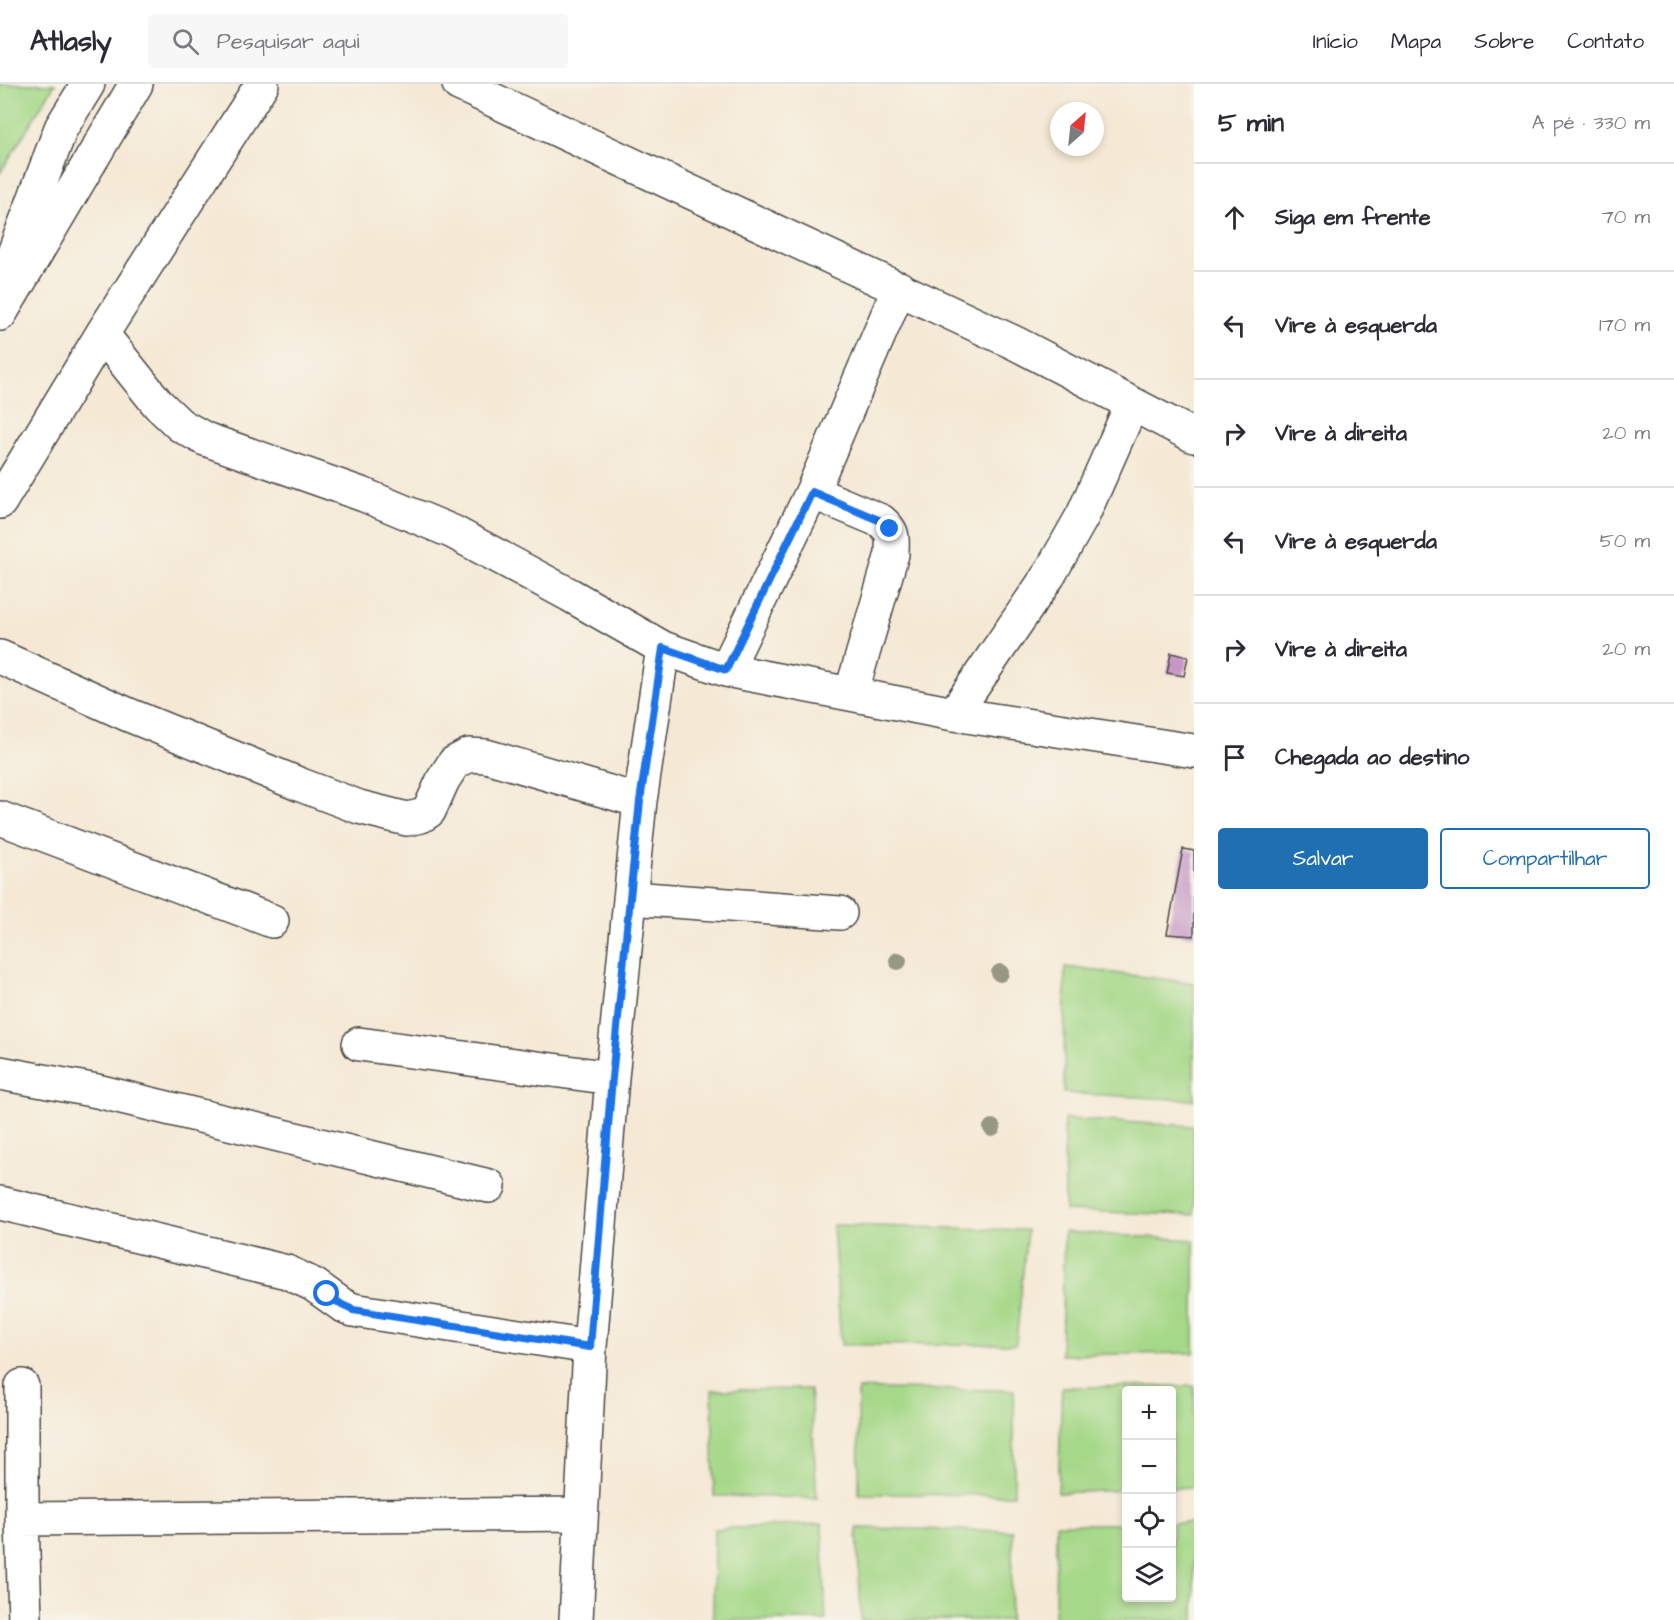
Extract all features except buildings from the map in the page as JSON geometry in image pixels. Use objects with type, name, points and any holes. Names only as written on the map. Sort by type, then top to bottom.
[{"type":"street","points":[[0,290],[61,128],[88,84]]},
{"type":"street","points":[[0,314],[136,84]]},
{"type":"street","points":[[0,502],[102,334],[262,84]]},
{"type":"street","points":[[459,84],[1015,343],[1194,436]]},
{"type":"street","points":[[726,670],[812,492],[899,288]]},
{"type":"street","points":[[102,334],[158,404],[180,425],[206,439],[364,495],[453,532],[663,648],[726,670],[954,714],[1194,751]]},
{"type":"street","points":[[954,714],[1049,574],[1083,515],[1132,404]]},
{"type":"street","points":[[812,492],[881,521],[890,529],[892,537],[892,554],[851,694]]},
{"type":"street","points":[[576,1620],[590,1347],[612,1078],[640,801],[663,648]]},
{"type":"street","points":[[0,657],[129,715],[301,785],[359,807],[407,819],[421,816],[429,810],[454,763],[469,755],[486,756],[640,801]]},
{"type":"street","points":[[0,818],[272,921]]},
{"type":"street","points":[[630,898],[840,914]]},
{"type":"street","points":[[359,1044],[612,1078]]},
{"type":"street","points":[[0,1073],[97,1091],[489,1186]]},
{"type":"street","points":[[0,1203],[287,1272],[314,1285],[353,1310],[590,1347]]},
{"type":"street","points":[[22,1386],[25,1620]]},
{"type":"street","points":[[22,1519],[581,1514]]},
{"type":"green space","points":[[0,84],[55,84],[0,173]]},
{"type":"green space","points":[[1065,967],[1194,983],[1194,1100],[1064,1093]]},
{"type":"green space","points":[[1064,1119],[1194,1126],[1194,1215],[1065,1211]]},
{"type":"green space","points":[[833,1225],[1027,1230],[1016,1344],[841,1345]]},
{"type":"green space","points":[[1064,1232],[1194,1240],[1194,1353],[1061,1355]]},
{"type":"green space","points":[[1176,1386],[1194,1386],[1194,1487],[1176,1488]]},
{"type":"green space","points":[[1062,1387],[1122,1387],[1122,1490],[1058,1493]]},
{"type":"green space","points":[[810,1389],[817,1498],[714,1496],[712,1390]]},
{"type":"green space","points":[[858,1389],[1014,1390],[1014,1495],[859,1494]]},
{"type":"green space","points":[[1176,1523],[1194,1523],[1194,1620],[1055,1620],[1056,1524],[1122,1524],[1122,1602],[1176,1602]]},
{"type":"green space","points":[[822,1524],[826,1620],[713,1620],[714,1529]]},
{"type":"green space","points":[[857,1528],[1013,1531],[1010,1620],[861,1620]]},
{"type":"route","points":[[327,1294],[353,1310],[590,1347],[612,1078],[640,801],[663,648],[726,670],[812,492],[881,521],[890,529]]}]
